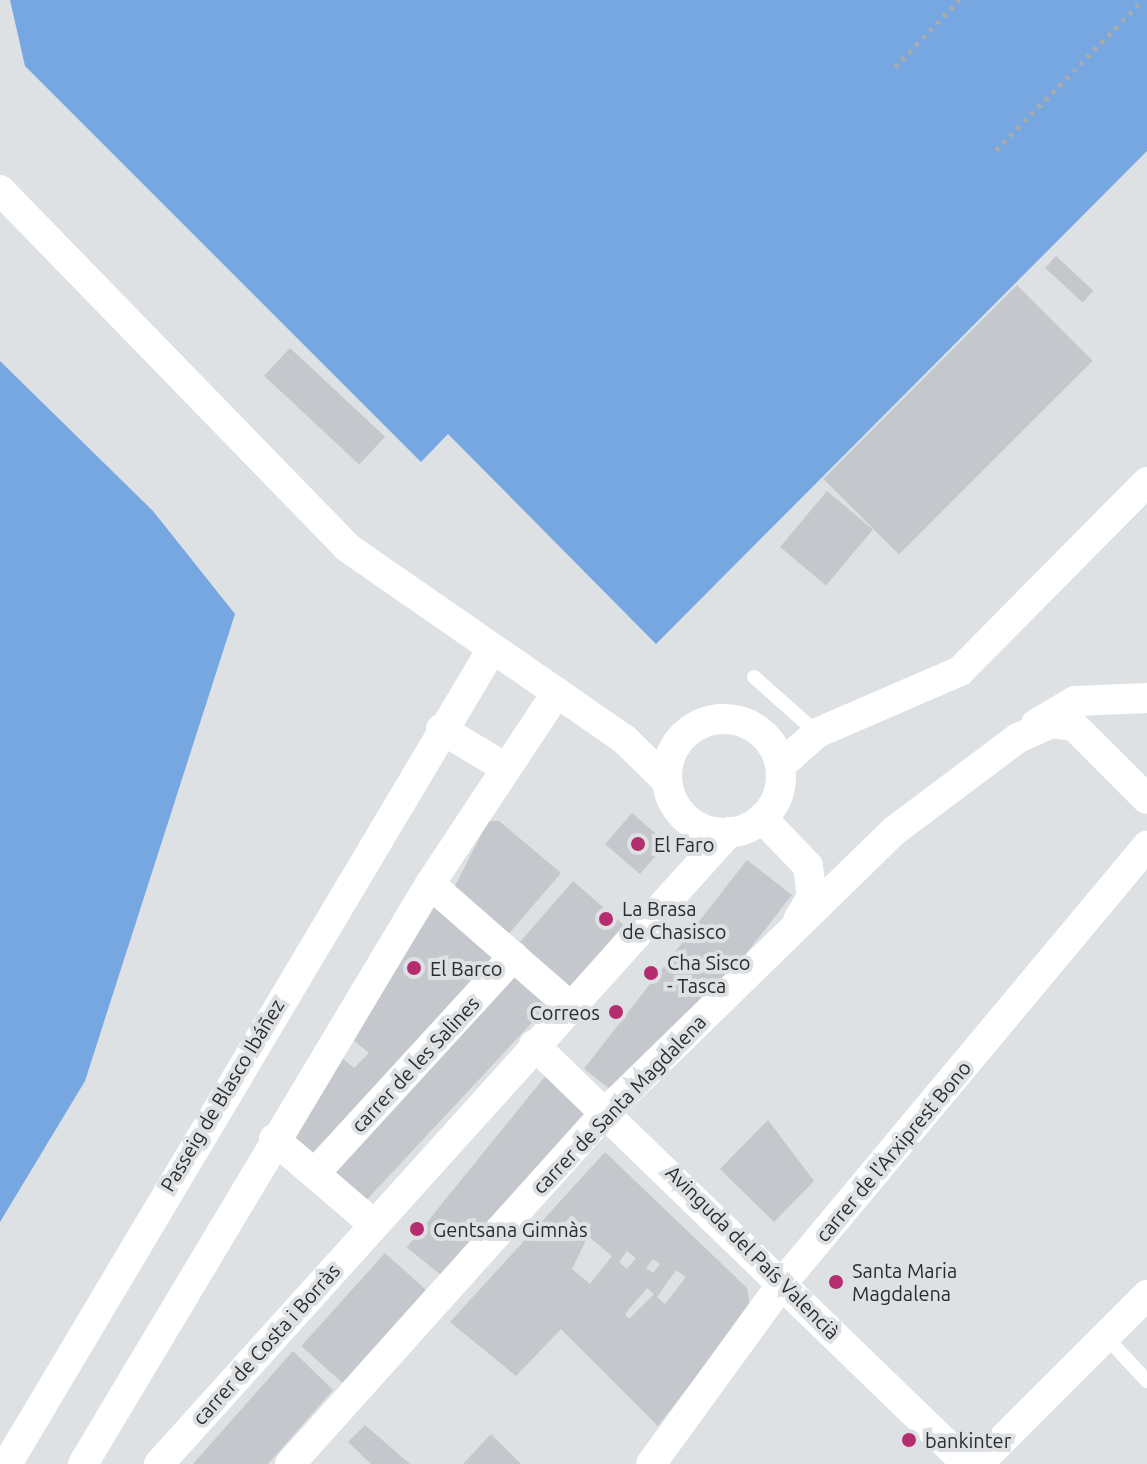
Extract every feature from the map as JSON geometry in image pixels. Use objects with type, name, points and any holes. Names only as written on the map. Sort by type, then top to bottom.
[{"type":"street","points":[[0,190],[348,548],[624,739],[667,781],[684,817],[729,832],[762,818],[778,794],[781,765],[768,738]]},
{"type":"street","points":[[624,739],[687,732],[723,718],[768,738],[817,733],[960,671],[1147,482]]},
{"type":"street","name":"Passeig de Blasco Ibáñez","points":[[7,1464],[441,729],[492,649]]},
{"type":"street","points":[[83,1464],[274,1139],[436,889],[506,768],[557,692]]},
{"type":"street","points":[[1133,696],[1099,708],[1081,733],[1147,799]]},
{"type":"street","points":[[1018,738],[1075,701],[1133,696]]},
{"type":"street","name":"carrer de Santa Magdalena","points":[[290,1464],[608,1110],[894,831],[1018,738],[1052,723],[1081,733]]},
{"type":"street","points":[[441,729],[506,768]]},
{"type":"street","points":[[667,781],[670,757],[687,732]]},
{"type":"street","points":[[781,765],[817,733]]},
{"type":"street","points":[[762,818],[808,866]]},
{"type":"street","name":"carrer de Santa Magdalena","points":[[794,928],[812,897],[808,866],[894,831]]},
{"type":"street","name":"carrer de Costa i Borràs","points":[[159,1464],[729,832]]},
{"type":"street","name":"carrer de l'Arxiprest Bono","points":[[651,1464],[784,1281],[1147,846]]},
{"type":"street","points":[[436,889],[570,1006]]},
{"type":"street","name":"carrer de les Salines","points":[[315,1173],[514,956]]},
{"type":"street","name":"Avinguda del País Valencià","points":[[534,1045],[608,1110],[784,1281],[959,1460]]},
{"type":"street","points":[[274,1139],[373,1224]]},
{"type":"street","points":[[959,1460],[1105,1336],[1147,1295]]},
{"type":"lane","points":[[754,677],[817,733]]},
{"type":"lane","points":[[1105,1336],[1147,1381]]},
{"type":"path","points":[[895,67],[959,0]]},
{"type":"path","points":[[996,150],[1143,0]]},
{"type":"water","points":[[10,0],[1147,0],[1147,151],[656,644],[448,434],[421,462],[25,66]]},
{"type":"water","points":[[0,361],[153,511],[235,614],[85,1081],[0,1222]]},
{"type":"building","points":[[1056,256],[1093,291],[1082,302],[1045,268]]},
{"type":"building","points":[[1017,285],[1093,361],[899,554],[823,479]]},
{"type":"building","points":[[290,348],[385,437],[359,464],[264,376]]},
{"type":"building","points":[[827,491],[873,530],[826,585],[780,547]]},
{"type":"building","points":[[632,813],[667,843],[640,874],[605,844]]},
{"type":"building","points":[[488,821],[499,821],[561,873],[507,936],[453,890]]},
{"type":"building","points":[[747,860],[792,895],[629,1104],[584,1069]]},
{"type":"building","points":[[573,881],[624,925],[570,987],[519,943]]},
{"type":"building","points":[[435,906],[500,957],[311,1163],[294,1147],[292,1131],[341,1057],[354,1068],[369,1053],[352,1039]]},
{"type":"building","points":[[519,972],[551,1002],[361,1206],[329,1176]]},
{"type":"building","points":[[547,1074],[591,1109],[450,1283],[407,1247]]},
{"type":"building","points":[[768,1120],[814,1181],[774,1222],[720,1169]]},
{"type":"building","points":[[605,1152],[747,1288],[750,1307],[658,1426],[561,1329],[516,1376],[450,1322]],"holes":[[[588,1236],[612,1256],[590,1284],[572,1269]],[[627,1251],[636,1258],[627,1269],[619,1262]],[[653,1259],[660,1264],[653,1273],[646,1268]],[[676,1270],[686,1277],[665,1304],[657,1297]],[[647,1288],[654,1294],[629,1319],[625,1314]]]},
{"type":"building","points":[[385,1253],[426,1290],[342,1383],[301,1346]]},
{"type":"building","points":[[293,1351],[333,1390],[268,1464],[193,1464]]},
{"type":"building","points":[[365,1425],[410,1464],[371,1464],[348,1442]]},
{"type":"building","points":[[491,1434],[521,1464],[463,1464]]},
{"type":"place","name":"El Faro","points":[[638,844]]},
{"type":"place","name":"La Brasa de Chasisco","points":[[606,919]]},
{"type":"place","name":"El Barco","points":[[414,968]]},
{"type":"place","name":"Cha Sisco - Tasca","points":[[651,973]]},
{"type":"place","name":"Correos","points":[[616,1012]]},
{"type":"place","name":"Gentsana Gimnàs","points":[[417,1229]]},
{"type":"place","name":"Santa Maria Magdalena","points":[[836,1282]]},
{"type":"place","name":"bankinter","points":[[909,1440]]}]
